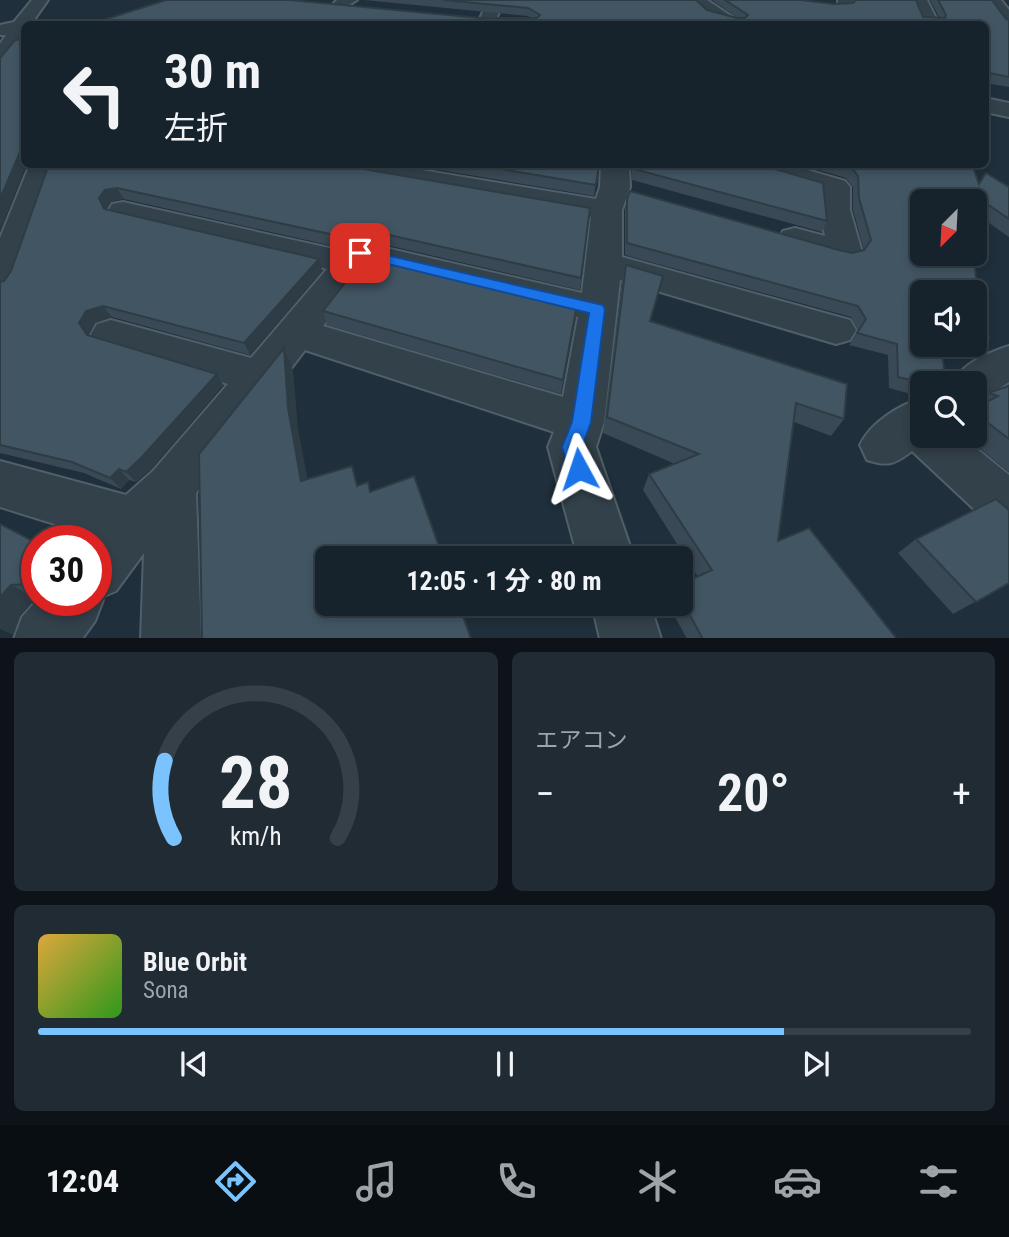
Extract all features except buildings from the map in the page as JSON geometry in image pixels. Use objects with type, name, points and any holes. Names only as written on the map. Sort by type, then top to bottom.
[{"type":"street","points":[[26,21],[40,0]]},
{"type":"street","points":[[486,21],[496,0]]},
{"type":"street","points":[[697,0],[712,13],[728,21]]},
{"type":"street","points":[[919,0],[929,21]]},
{"type":"street","points":[[993,0],[1009,22]]},
{"type":"street","points":[[842,3],[846,21]]},
{"type":"street","points":[[11,42],[21,28]]},
{"type":"street","points":[[989,106],[1009,110]]},
{"type":"street","points":[[0,282],[43,168]]},
{"type":"street","points":[[377,168],[620,189],[597,309],[581,422],[572,447],[602,546]]},
{"type":"street","points":[[768,168],[835,187],[835,210],[845,251],[768,230]]},
{"type":"street","points":[[123,211],[351,264]]},
{"type":"street","points":[[112,553],[258,376],[298,333],[360,253],[597,309]]},
{"type":"street","points":[[605,263],[836,330]]},
{"type":"street","points":[[298,333],[581,422]]},
{"type":"street","points":[[111,334],[258,376]]},
{"type":"street","points":[[987,375],[1009,362]]},
{"type":"street","points":[[936,448],[1009,508]]},
{"type":"street","points":[[0,484],[152,505]]},
{"type":"street","points":[[152,505],[171,638]]},
{"type":"street","points":[[45,638],[62,616]]},
{"type":"street","points":[[624,616],[631,638]]},
{"type":"route","points":[[360,253],[597,309],[581,422],[572,447],[579,469]]}]
